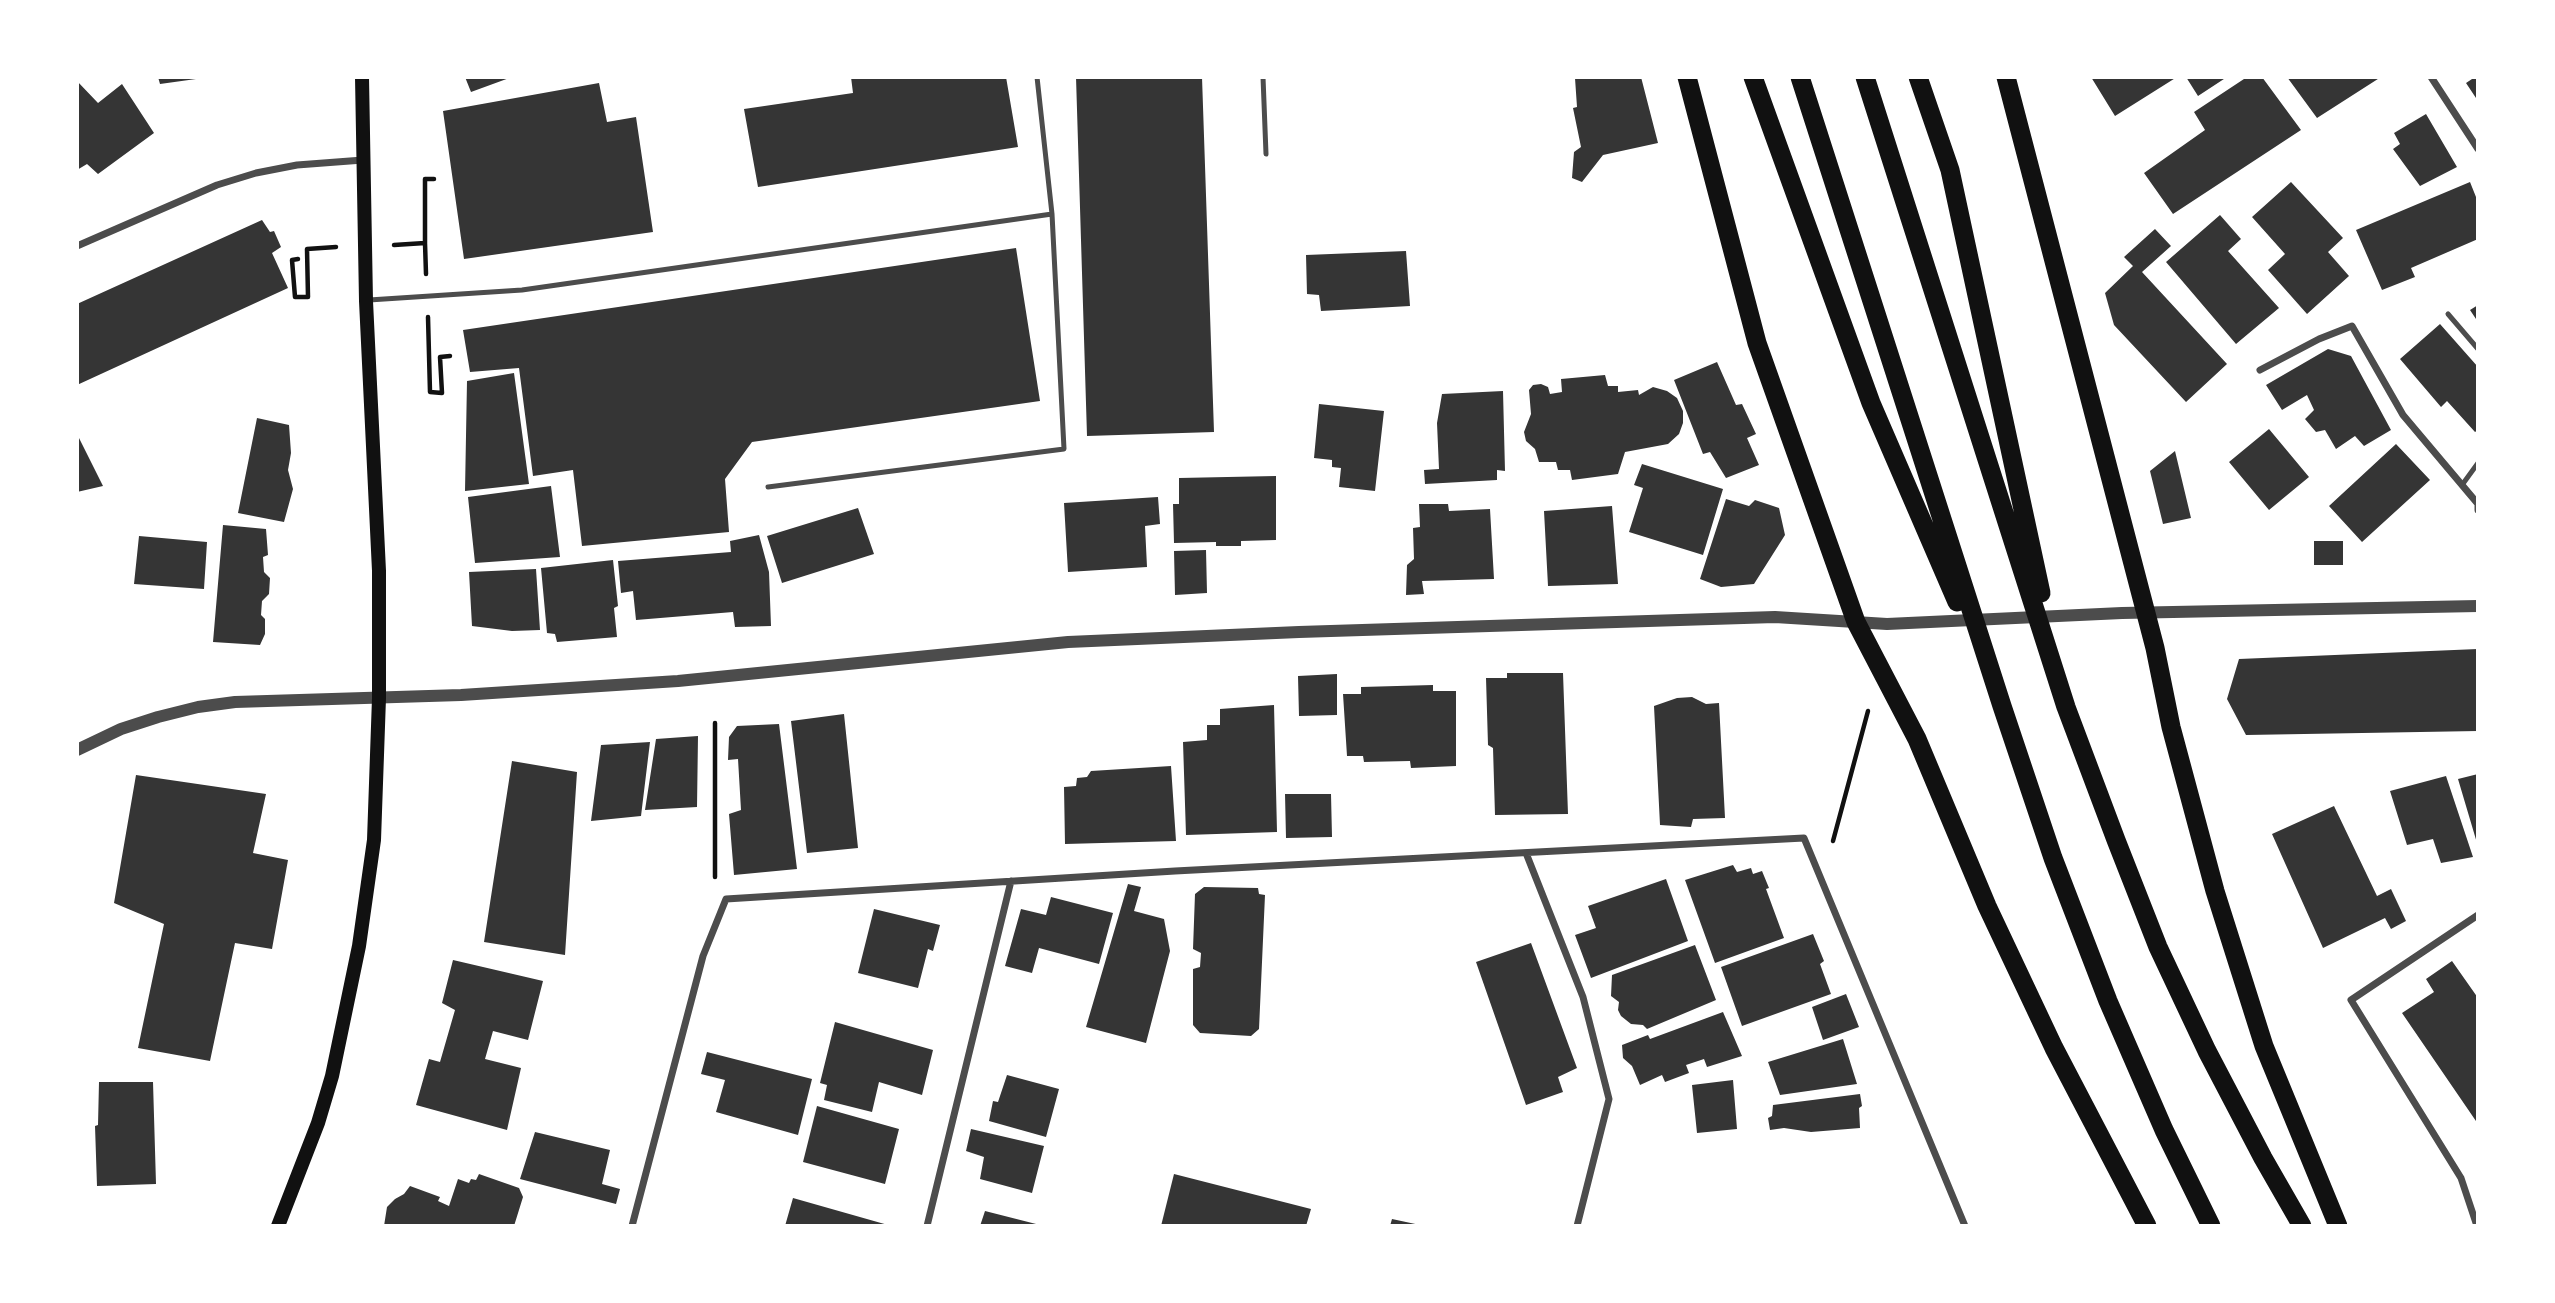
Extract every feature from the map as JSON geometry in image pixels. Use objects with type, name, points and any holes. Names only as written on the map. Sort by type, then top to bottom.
[{"type":"highway","points":[[1687,77],[1758,343],[1856,622],[1917,739],[1987,906],[2054,1048],[2147,1226]]},
{"type":"highway","points":[[1753,77],[1871,403],[2001,706]]},
{"type":"highway","points":[[1800,77],[2001,706],[2053,858],[2108,1001],[2164,1130],[2211,1226]]},
{"type":"highway","points":[[1865,77],[2066,706],[2116,840],[2164,959],[2213,1063],[2302,1226]]},
{"type":"highway","points":[[1918,77],[1950,170],[2066,706]]},
{"type":"highway","points":[[2006,77],[2146,614],[2189,794],[2238,971],[2264,1046],[2338,1226]]},
{"type":"main road","points":[[278,1226],[332,1076],[366,908],[374,840],[379,698],[379,571],[366,301],[362,77]]},
{"type":"street","points":[[2431,77],[2478,149]]},
{"type":"street","points":[[77,246],[217,185],[256,173],[298,165],[363,160]]},
{"type":"street","points":[[2260,370],[2319,339],[2353,326],[2403,415],[2478,504],[2478,510]]},
{"type":"street","points":[[77,750],[121,729],[198,707],[269,700],[483,694],[678,681],[1068,642],[1762,618],[1887,624],[2122,613],[2478,606]]},
{"type":"street","points":[[632,1226],[703,956],[726,899],[1804,838],[1965,1226]]},
{"type":"street","points":[[1526,853],[1583,997],[1609,1099],[1577,1226]]},
{"type":"street","points":[[927,1226],[1011,881]]},
{"type":"street","points":[[2477,1226],[2461,1178],[2351,1000],[2478,915]]},
{"type":"lane","points":[[768,487],[1064,449],[1052,214],[1037,77]]},
{"type":"lane","points":[[1263,77],[1266,154]]},
{"type":"lane","points":[[366,301],[522,290],[1052,214]]},
{"type":"lane","points":[[2448,314],[2478,349]]},
{"type":"lane","points":[[2462,485],[2478,463]]},
{"type":"path","points":[[425,243],[425,179],[434,179]]},
{"type":"path","points":[[298,259],[292,260],[295,297],[308,297],[307,249]]},
{"type":"path","points":[[429,354],[430,392],[442,393],[440,357],[450,356]]},
{"type":"path","points":[[1831,848],[1871,700]]},
{"type":"path","points":[[715,723],[715,881],[726,899]]},
{"type":"building","points":[[158,77],[196,77],[196,79],[160,84]]},
{"type":"building","points":[[465,77],[512,77],[471,92]]},
{"type":"building","points":[[851,77],[1006,77],[1018,147],[758,187],[744,109],[853,93]]},
{"type":"building","points":[[1076,77],[1202,77],[1214,432],[1087,436]]},
{"type":"building","points":[[1641,77],[1658,143],[1603,155],[1582,182],[1572,178],[1574,152],[1581,147],[1573,108],[1577,107],[1575,78]]},
{"type":"building","points":[[2091,77],[2177,77],[2115,116]]},
{"type":"building","points":[[2186,77],[2227,77],[2198,96]]},
{"type":"building","points":[[2247,77],[2262,77],[2301,130],[2173,214],[2144,173],[2205,130],[2194,112]]},
{"type":"building","points":[[2287,77],[2381,77],[2317,118]]},
{"type":"building","points":[[2478,77],[2478,101],[2466,83]]},
{"type":"building","points":[[77,81],[98,103],[122,84],[154,133],[98,174],[87,164],[77,170]]},
{"type":"building","points":[[599,83],[607,122],[636,117],[653,232],[464,259],[443,111]]},
{"type":"building","points":[[2426,114],[2457,167],[2420,186],[2393,149],[2400,144],[2394,133]]},
{"type":"building","points":[[2291,182],[2343,238],[2328,252],[2349,276],[2307,314],[2268,270],[2285,254],[2252,217]]},
{"type":"building","points":[[2470,182],[2478,202],[2478,239],[2411,268],[2415,277],[2382,290],[2356,230]]},
{"type":"building","points":[[2220,215],[2241,239],[2228,251],[2279,308],[2236,344],[2166,262]]},
{"type":"building","points":[[262,220],[270,232],[274,231],[281,247],[272,253],[288,288],[77,385],[77,304]]},
{"type":"building","points":[[2155,229],[2171,246],[2142,272],[2227,364],[2186,402],[2114,325],[2105,293],[2133,266],[2124,257]]},
{"type":"building","points":[[1016,248],[1040,401],[752,442],[725,479],[729,532],[582,546],[573,470],[533,476],[519,368],[470,372],[463,330]]},
{"type":"building","points":[[1406,251],[1410,306],[1321,311],[1319,295],[1307,294],[1306,255]]},
{"type":"building","points":[[2478,305],[2478,322],[2470,310]]},
{"type":"building","points":[[2440,324],[2478,367],[2478,430],[2475,432],[2447,401],[2441,407],[2400,359]]},
{"type":"building","points":[[2328,349],[2351,356],[2391,430],[2364,446],[2355,436],[2336,449],[2325,430],[2316,432],[2305,419],[2314,410],[2307,395],[2282,410],[2266,385]]},
{"type":"building","points":[[1717,362],[1736,405],[1742,404],[1756,434],[1747,438],[1759,465],[1726,478],[1710,452],[1703,454],[1674,380]]},
{"type":"building","points":[[514,373],[529,484],[465,491],[467,381]]},
{"type":"building","points":[[1605,375],[1608,386],[1618,386],[1618,392],[1638,390],[1639,395],[1653,387],[1667,391],[1677,398],[1683,411],[1683,423],[1679,434],[1668,444],[1625,452],[1618,474],[1572,480],[1570,470],[1558,470],[1556,462],[1539,462],[1535,449],[1526,441],[1524,432],[1531,414],[1529,390],[1533,385],[1541,384],[1548,387],[1550,394],[1562,392],[1561,379]]},
{"type":"building","points":[[1503,391],[1505,471],[1497,470],[1497,480],[1425,484],[1424,470],[1439,469],[1437,423],[1442,394]]},
{"type":"building","points":[[1319,404],[1384,411],[1375,491],[1339,487],[1341,468],[1332,467],[1332,460],[1314,458]]},
{"type":"building","points":[[257,418],[289,425],[291,453],[288,470],[293,489],[284,522],[238,513]]},
{"type":"building","points":[[2269,429],[2309,477],[2269,510],[2229,462]]},
{"type":"building","points":[[77,434],[103,486],[77,492]]},
{"type":"building","points":[[2396,444],[2430,480],[2362,542],[2329,506]]},
{"type":"building","points":[[2175,451],[2191,518],[2163,524],[2150,471]]},
{"type":"building","points":[[1642,464],[1723,489],[1703,555],[1629,532],[1643,488],[1634,485]]},
{"type":"building","points":[[1276,476],[1276,540],[1241,541],[1241,546],[1216,546],[1216,542],[1174,543],[1173,504],[1179,504],[1179,478]]},
{"type":"building","points":[[551,486],[560,557],[475,563],[468,497]]},
{"type":"building","points":[[1158,497],[1160,524],[1145,526],[1147,567],[1068,572],[1064,503]]},
{"type":"building","points":[[1726,499],[1749,506],[1755,500],[1779,508],[1785,535],[1754,584],[1721,587],[1700,579]]},
{"type":"building","points":[[1419,504],[1448,504],[1449,511],[1490,509],[1494,579],[1422,581],[1424,594],[1406,595],[1407,565],[1414,559],[1413,528],[1420,527]]},
{"type":"building","points":[[1612,506],[1618,584],[1548,586],[1544,511]]},
{"type":"building","points":[[858,508],[874,554],[782,583],[767,536]]},
{"type":"building","points":[[223,525],[266,529],[268,555],[263,557],[264,572],[270,578],[269,594],[262,601],[261,615],[265,619],[265,634],[260,645],[213,642]]},
{"type":"building","points":[[759,535],[769,572],[771,626],[735,627],[733,612],[636,620],[633,591],[621,593],[618,561],[731,552],[730,541]]},
{"type":"building","points":[[139,536],[207,542],[204,589],[134,584]]},
{"type":"building","points":[[2314,541],[2343,541],[2343,565],[2314,565]]},
{"type":"building","points":[[1206,550],[1207,593],[1175,595],[1174,551]]},
{"type":"building","points":[[613,560],[618,606],[614,608],[617,637],[557,642],[555,634],[547,633],[541,568]]},
{"type":"building","points":[[536,569],[540,630],[512,631],[472,626],[469,572]]},
{"type":"building","points":[[2478,649],[2478,731],[2246,735],[2227,699],[2239,659]]},
{"type":"building","points":[[1507,673],[1563,673],[1568,814],[1495,815],[1493,748],[1488,745],[1486,678],[1507,678]]},
{"type":"building","points":[[1337,674],[1337,715],[1299,716],[1298,676]]},
{"type":"building","points":[[1433,685],[1433,691],[1456,691],[1456,766],[1411,768],[1410,761],[1364,762],[1363,756],[1347,756],[1343,694],[1361,694],[1361,687]]},
{"type":"building","points":[[1692,697],[1706,704],[1719,703],[1725,818],[1693,819],[1691,827],[1660,825],[1654,706],[1677,698]]},
{"type":"building","points":[[1274,705],[1277,832],[1186,835],[1183,742],[1207,740],[1207,725],[1220,725],[1220,709]]},
{"type":"building","points":[[844,714],[858,848],[807,853],[791,721]]},
{"type":"building","points":[[779,724],[797,869],[734,875],[729,814],[741,810],[738,759],[728,760],[729,737],[737,726]]},
{"type":"building","points":[[698,736],[697,807],[645,810],[656,739]]},
{"type":"building","points":[[650,742],[641,816],[591,821],[601,745]]},
{"type":"building","points":[[512,761],[577,772],[565,955],[484,942]]},
{"type":"building","points":[[1171,766],[1176,841],[1065,844],[1064,787],[1076,786],[1077,778],[1087,777],[1091,771]]},
{"type":"building","points":[[2478,774],[2478,842],[2477,843],[2458,779]]},
{"type":"building","points":[[136,775],[266,794],[253,853],[288,860],[272,949],[235,943],[210,1061],[138,1048],[164,924],[114,903]]},
{"type":"building","points":[[2446,776],[2473,857],[2441,863],[2433,839],[2407,845],[2390,791]]},
{"type":"building","points":[[1285,794],[1331,794],[1332,837],[1286,838]]},
{"type":"building","points":[[2334,806],[2377,896],[2391,889],[2406,921],[2391,929],[2385,918],[2323,948],[2272,834]]},
{"type":"building","points":[[1733,865],[1737,872],[1751,868],[1753,874],[1762,871],[1784,938],[1715,963],[1685,880]]},
{"type":"building","points":[[1666,879],[1688,941],[1591,978],[1575,935],[1596,928],[1588,906]]},
{"type":"building","points":[[1128,884],[1141,887],[1134,911],[1164,919],[1170,951],[1146,1043],[1086,1027]]},
{"type":"building","points":[[1204,887],[1258,888],[1259,894],[1265,895],[1259,1029],[1251,1036],[1200,1033],[1193,1025],[1193,969],[1200,967],[1201,953],[1193,949],[1195,894]]},
{"type":"building","points":[[1051,897],[1113,913],[1099,964],[1039,948],[1032,973],[1005,966],[1021,909],[1046,915]]},
{"type":"building","points":[[874,909],[940,925],[933,951],[928,949],[918,988],[858,973]]},
{"type":"building","points":[[1813,934],[1824,961],[1820,964],[1831,994],[1742,1026],[1721,967]]},
{"type":"building","points":[[1531,943],[1577,1068],[1558,1077],[1563,1092],[1526,1105],[1476,962]]},
{"type":"building","points":[[1695,945],[1716,1000],[1647,1029],[1643,1025],[1631,1024],[1621,1016],[1618,1010],[1619,1002],[1611,996],[1612,975]]},
{"type":"building","points":[[453,960],[543,981],[528,1040],[493,1031],[485,1059],[521,1068],[507,1130],[416,1105],[429,1059],[440,1062],[455,1010],[442,1003]]},
{"type":"building","points":[[2452,961],[2478,998],[2478,1124],[2402,1013],[2434,992],[2426,979]]},
{"type":"building","points":[[1846,994],[1859,1027],[1823,1040],[1812,1007]]},
{"type":"building","points":[[1723,1012],[1742,1056],[1707,1067],[1704,1059],[1686,1065],[1689,1073],[1665,1082],[1662,1075],[1640,1085],[1632,1066],[1623,1058],[1622,1045],[1648,1035],[1650,1039]]},
{"type":"building","points":[[835,1022],[933,1050],[922,1095],[879,1082],[872,1112],[824,1100],[827,1085],[820,1083]]},
{"type":"building","points":[[1843,1039],[1857,1084],[1780,1095],[1768,1062]]},
{"type":"building","points":[[707,1052],[812,1079],[798,1135],[716,1112],[725,1080],[701,1074]]},
{"type":"building","points":[[1007,1075],[1059,1089],[1046,1137],[989,1121],[993,1101],[998,1102]]},
{"type":"building","points":[[1733,1080],[1737,1129],[1697,1133],[1692,1085]]},
{"type":"building","points":[[99,1082],[153,1082],[156,1184],[97,1186],[95,1126],[98,1125]]},
{"type":"building","points":[[1860,1094],[1860,1128],[1811,1132],[1784,1128],[1770,1130],[1768,1118],[1772,1116],[1773,1105]]},
{"type":"building","points":[[817,1106],[899,1129],[885,1184],[803,1162]]},
{"type":"building","points":[[971,1129],[1044,1146],[1032,1193],[980,1179],[984,1157],[966,1151]]},
{"type":"building","points":[[535,1132],[610,1150],[602,1184],[620,1189],[616,1204],[520,1179]]},
{"type":"building","points":[[479,1174],[519,1188],[523,1197],[514,1226],[384,1226],[387,1207],[410,1186],[440,1197],[438,1201],[449,1206],[458,1179],[469,1183],[471,1179],[476,1180]]},
{"type":"building","points":[[1174,1174],[1311,1209],[1306,1226],[1161,1226]]},
{"type":"building","points":[[793,1198],[888,1225],[888,1226],[785,1226]]},
{"type":"building","points":[[985,1211],[1040,1225],[1040,1226],[980,1226]]},
{"type":"building","points":[[1392,1219],[1420,1225],[1420,1226],[1390,1226]]}]
